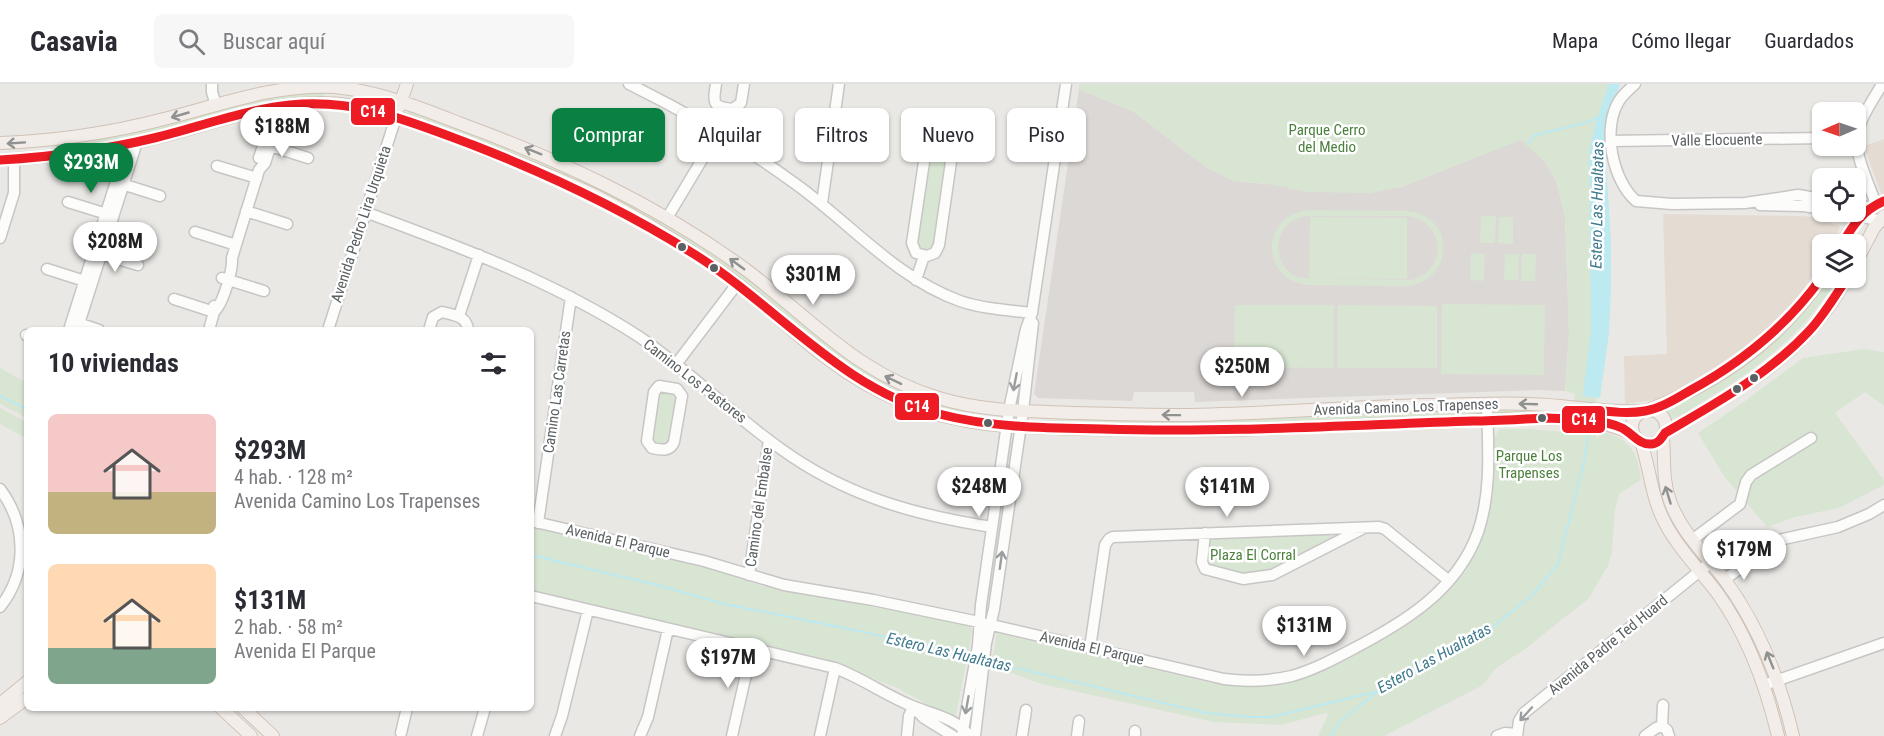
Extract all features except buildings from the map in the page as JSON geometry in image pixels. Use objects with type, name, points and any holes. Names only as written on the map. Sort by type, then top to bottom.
[{"type":"main road","name":"Avenida Pedro Lira Urquieta","points":[[396,117],[407,84]]},
{"type":"main road","name":"Avenida Camino Los Trapenses","points":[[0,144],[73,137],[136,126],[216,105],[260,88],[321,85],[358,90],[401,101],[527,148],[624,193],[667,218],[749,273],[860,363],[910,388],[967,405],[1009,410],[1182,415],[1531,404],[1567,414],[1609,418],[1646,411],[1699,386],[1751,353],[1790,318],[1813,288]]},
{"type":"main road","name":"Avenida Camino Los Trapenses","points":[[0,160],[119,146],[278,106],[317,103],[350,105],[396,117],[572,185],[645,223],[737,284],[826,357],[857,379],[905,403],[964,421],[1021,427],[1143,431],[1234,430],[1488,421],[1567,414]]},
{"type":"main road","points":[[66,154],[66,144],[73,137]]},
{"type":"main road","points":[[572,185],[574,178],[583,173]]},
{"type":"main road","points":[[1866,246],[1883,219]]},
{"type":"main road","points":[[1638,439],[1654,443],[1750,383],[1782,359],[1816,324],[1839,288]]},
{"type":"main road","points":[[964,421],[969,414],[967,405]]},
{"type":"main road","points":[[1778,736],[1764,685],[1736,622],[1706,566],[1692,540],[1674,512],[1666,490],[1663,471],[1666,425],[1664,418],[1655,411],[1646,411],[1637,415],[1632,429],[1647,460],[1655,500],[1663,519],[1670,532],[1706,566],[1724,580],[1750,621],[1778,680],[1792,736]]},
{"type":"main road","name":"Avenida Camino Los Trapenses","points":[[1609,418],[1638,439]]},
{"type":"main road","points":[[0,704],[24,691]]},
{"type":"main road","points":[[0,718],[24,692]]},
{"type":"main road","points":[[224,711],[251,736]]},
{"type":"main road","points":[[246,711],[273,736]]},
{"type":"street","points":[[212,84],[216,105]]},
{"type":"street","points":[[629,84],[677,110]]},
{"type":"street","points":[[716,84],[714,102],[722,108]]},
{"type":"street","points":[[737,108],[744,84]]},
{"type":"street","points":[[822,203],[839,84]]},
{"type":"street","points":[[913,707],[931,711],[965,734],[1021,427],[1032,335],[1032,314],[1066,84]]},
{"type":"street","points":[[1635,84],[1617,104],[1611,141],[1618,173],[1636,201],[1664,204],[1745,203],[1791,196],[1812,198]]},
{"type":"street","points":[[1866,112],[1882,86]]},
{"type":"street","points":[[209,327],[214,312],[214,302],[225,279],[226,264],[236,245],[258,174],[258,163],[267,145],[272,118],[278,106]]},
{"type":"street","name":"Avenida Pedro Lira Urquieta","points":[[329,327],[396,117]]},
{"type":"street","points":[[939,126],[949,131],[954,141],[938,248],[933,254],[924,256],[916,253],[912,243],[928,135],[932,128],[939,126]]},
{"type":"street","name":"Valle Elocuente","points":[[1611,141],[1812,138]]},
{"type":"street","points":[[74,326],[109,215],[137,142]]},
{"type":"street","points":[[267,145],[308,158]]},
{"type":"street","points":[[119,146],[120,183]]},
{"type":"street","points":[[1858,156],[1876,204]]},
{"type":"street","points":[[0,238],[14,193],[14,159]]},
{"type":"street","points":[[667,218],[701,162]]},
{"type":"street","points":[[765,162],[822,203],[916,280],[946,295],[974,305],[1032,314]]},
{"type":"street","points":[[217,165],[258,174]]},
{"type":"street","points":[[120,183],[160,196]]},
{"type":"street","points":[[68,202],[109,215]]},
{"type":"street","points":[[1745,203],[1812,207]]},
{"type":"street","points":[[246,212],[287,224]]},
{"type":"street","name":"Camino Los Pastores","points":[[365,212],[479,255],[571,297],[639,337],[680,366],[768,440],[821,475],[869,497],[923,514],[992,527]]},
{"type":"street","points":[[1866,214],[1883,219]]},
{"type":"street","points":[[195,232],[236,245]]},
{"type":"street","points":[[97,253],[138,265]]},
{"type":"street","points":[[459,316],[479,255]]},
{"type":"street","points":[[916,280],[924,256]]},
{"type":"street","points":[[47,269],[88,282]]},
{"type":"street","points":[[225,279],[264,291]]},
{"type":"street","points":[[670,387],[680,366],[737,284]]},
{"type":"street","name":"Camino Las Carretas","points":[[534,522],[571,297]]},
{"type":"street","points":[[174,299],[214,312]]},
{"type":"street","points":[[430,327],[437,313],[445,312],[459,316],[467,322],[468,327]]},
{"type":"street","points":[[985,624],[992,527],[1009,410],[1026,329],[1032,314]]},
{"type":"street","points":[[659,386],[670,387],[677,389],[681,396],[674,442],[669,449],[654,448],[649,445],[647,439],[654,392],[659,386]]},
{"type":"street","name":"Avenida El Parque","points":[[534,522],[704,561],[797,588],[873,600],[1224,679],[1252,681],[1283,678],[1317,667],[1397,626],[1427,603],[1470,551],[1478,531],[1488,482],[1487,404]]},
{"type":"street","points":[[1692,540],[1740,504],[1746,482],[1751,476],[1811,438]]},
{"type":"street","name":"Camino del Embalse","points":[[749,574],[768,440]]},
{"type":"street","points":[[0,489],[23,527],[18,571],[9,595],[0,608]]},
{"type":"street","points":[[1724,580],[1779,540],[1838,527],[1884,505]]},
{"type":"street","points":[[1205,533],[1202,562],[1205,569],[1246,579],[1275,574],[1365,527]]},
{"type":"street","points":[[1090,648],[1105,545],[1109,539],[1116,537],[1383,528],[1448,580]]},
{"type":"street","name":"Avenida Padre Ted Huard","points":[[1517,735],[1519,721],[1524,713],[1706,566]]},
{"type":"street","points":[[534,598],[835,668],[868,682],[913,707],[924,718],[953,736]]},
{"type":"street","points":[[555,736],[588,610]]},
{"type":"street","points":[[646,736],[648,717],[668,628]]},
{"type":"street","points":[[1764,685],[1884,643]]},
{"type":"street","points":[[732,736],[752,648]]},
{"type":"street","points":[[820,736],[835,668]]},
{"type":"street","points":[[975,736],[981,698],[977,676]]},
{"type":"street","points":[[1662,726],[1664,705]]},
{"type":"street","points":[[908,736],[909,716],[913,707]]},
{"type":"street","points":[[1022,736],[1026,710]]},
{"type":"street","points":[[402,733],[406,711]]},
{"type":"street","points":[[477,736],[485,711]]},
{"type":"street","points":[[482,736],[486,711]]},
{"type":"street","points":[[562,716],[562,736]]},
{"type":"street","points":[[640,736],[648,717]]},
{"type":"street","points":[[1077,736],[1079,721]]},
{"type":"street","points":[[1645,736],[1662,726]]},
{"type":"street","points":[[1662,726],[1670,736]]},
{"type":"street","points":[[1497,736],[1517,735]]},
{"type":"shaded area","points":[[1079,89],[1134,112],[1206,167],[1234,181],[1369,193],[1401,187],[1521,139],[1546,163],[1557,183],[1565,217],[1569,332],[1565,391],[1537,390],[1195,402],[1194,392],[1134,392],[1132,401],[1038,398],[1034,394],[1068,162],[1086,162],[1086,108],[1076,108]]},
{"type":"shaded area","points":[[1884,139],[1884,195],[1882,196],[1866,152],[1866,145]]},
{"type":"shaded area","points":[[1663,214],[1812,217],[1812,222],[1828,222],[1840,226],[1836,234],[1812,234],[1812,277],[1781,317],[1750,344],[1706,375],[1660,399],[1625,404],[1624,356],[1667,354]]},
{"type":"green space","points":[[1079,84],[1613,84],[1600,111],[1596,439],[1603,432],[1627,443],[1638,462],[1641,480],[1619,494],[1608,566],[1588,599],[1525,649],[1496,668],[1483,685],[1384,736],[1318,736],[1328,715],[1326,713],[1281,725],[1214,722],[1042,684],[1014,674],[966,663],[956,716],[951,717],[897,688],[822,658],[602,611],[534,594],[534,528],[708,568],[762,586],[970,625],[972,630],[969,651],[993,656],[997,633],[1207,682],[1264,686],[1300,680],[1390,636],[1415,620],[1442,597],[1466,571],[1486,528],[1492,502],[1494,437],[1500,429],[1563,432],[1572,430],[1575,394],[1565,391],[1569,332],[1565,217],[1557,183],[1546,163],[1521,140],[1401,187],[1369,193],[1307,192],[1269,184],[1234,181],[1206,167],[1134,112],[1079,89]]},
{"type":"green space","points":[[324,92],[324,97],[264,102],[152,133],[70,148],[279,94]]},
{"type":"green space","points":[[409,110],[538,158],[571,175],[570,178],[407,115]]},
{"type":"green space","points":[[927,162],[946,162],[934,249],[922,251],[916,244]]},
{"type":"green space","points":[[577,179],[633,204],[688,236],[757,285],[853,362],[878,378],[904,392],[933,403],[965,410],[965,415],[906,397],[852,370],[754,289],[576,181]]},
{"type":"green space","points":[[1310,210],[1417,213],[1431,220],[1437,227],[1443,240],[1443,256],[1436,270],[1424,281],[1407,286],[1309,285],[1293,281],[1281,272],[1274,260],[1272,247],[1275,234],[1282,222],[1294,214]],"holes":[[[1305,216],[1406,216],[1429,226],[1435,236],[1437,246],[1432,267],[1423,275],[1411,280],[1299,278],[1289,272],[1279,255],[1278,245],[1286,227],[1294,220]]]},
{"type":"green space","points":[[1481,216],[1496,216],[1495,243],[1480,243]]},
{"type":"green space","points":[[1310,217],[1407,218],[1407,279],[1309,278]]},
{"type":"green space","points":[[1499,217],[1513,217],[1513,244],[1498,243]]},
{"type":"green space","points":[[1471,253],[1485,254],[1484,281],[1470,280]]},
{"type":"green space","points":[[1505,254],[1519,254],[1518,280],[1504,280]]},
{"type":"green space","points":[[1522,254],[1536,254],[1535,281],[1521,281]]},
{"type":"green space","points":[[1822,288],[1831,288],[1811,315],[1763,361],[1727,387],[1671,419],[1666,411],[1668,408],[1714,383],[1758,354],[1797,319]]},
{"type":"green space","points":[[1442,304],[1545,305],[1544,375],[1441,374]]},
{"type":"green space","points":[[1235,305],[1334,305],[1333,368],[1234,367]]},
{"type":"green space","points":[[1338,305],[1437,306],[1437,368],[1337,368]]},
{"type":"green space","points":[[1864,349],[1884,352],[1884,406],[1865,392],[1835,413],[1884,480],[1884,485],[1839,508],[1795,517],[1767,527],[1724,476],[1698,433],[1803,358]]},
{"type":"green space","points":[[0,368],[24,381],[24,416],[0,404]]},
{"type":"green space","points":[[658,391],[675,392],[678,396],[670,442],[667,446],[653,445],[651,440]]},
{"type":"green space","points":[[0,408],[24,420],[24,437],[0,424]]},
{"type":"green space","points":[[1499,410],[1545,412],[1213,425],[1028,422],[1028,420],[1211,420]]},
{"type":"green space","points":[[1009,439],[1015,439],[991,592],[988,592]]},
{"type":"green space","name":"Plaza El Corral","points":[[1342,533],[1272,571],[1242,574],[1209,567],[1205,562],[1208,541],[1213,537]]},
{"type":"water","points":[[1609,84],[1620,84],[1604,130],[1611,243],[1611,290],[1609,333],[1600,398],[1583,396],[1591,330],[1589,151]]},
{"type":"waterway","points":[[1528,143],[1535,135],[1597,118]]},
{"type":"waterway","name":"Estero Las Hualtatas","points":[[0,396],[24,408]]},
{"type":"waterway","name":"Estero Las Hualtatas","points":[[986,661],[1206,713],[1250,717],[1271,717],[1379,691],[1487,632],[1534,593],[1558,564],[1584,462],[1590,426]]},
{"type":"waterway","name":"Estero Las Hualtatas","points":[[534,556],[657,585],[724,604],[864,632],[972,658]]},
{"type":"waterway","points":[[1331,736],[1338,723],[1377,692]]},
{"type":"transit line","name":"C14","points":[[0,160],[58,155],[116,146],[273,107],[339,105],[384,114],[502,156],[586,194],[641,223],[694,254],[724,275],[840,366],[871,386],[904,402],[939,414],[959,419],[1021,426],[1149,430],[1242,429],[1547,418],[1604,422],[1622,428],[1643,443],[1653,444],[1659,441],[1665,433],[1759,375],[1793,347],[1814,325],[1840,288]]},
{"type":"transit line","name":"C14","points":[[1848,234],[1859,219],[1884,201]]},
{"type":"transit line","name":"C14","points":[[1595,410],[1639,412],[1651,410],[1669,402],[1710,379],[1747,354],[1779,327],[1813,288]]},
{"type":"park label","name":"Parque Cerro del Medio","points":[[1327,138]]},
{"type":"park label","name":"Parque Los Trapenses","points":[[1529,464]]}]
